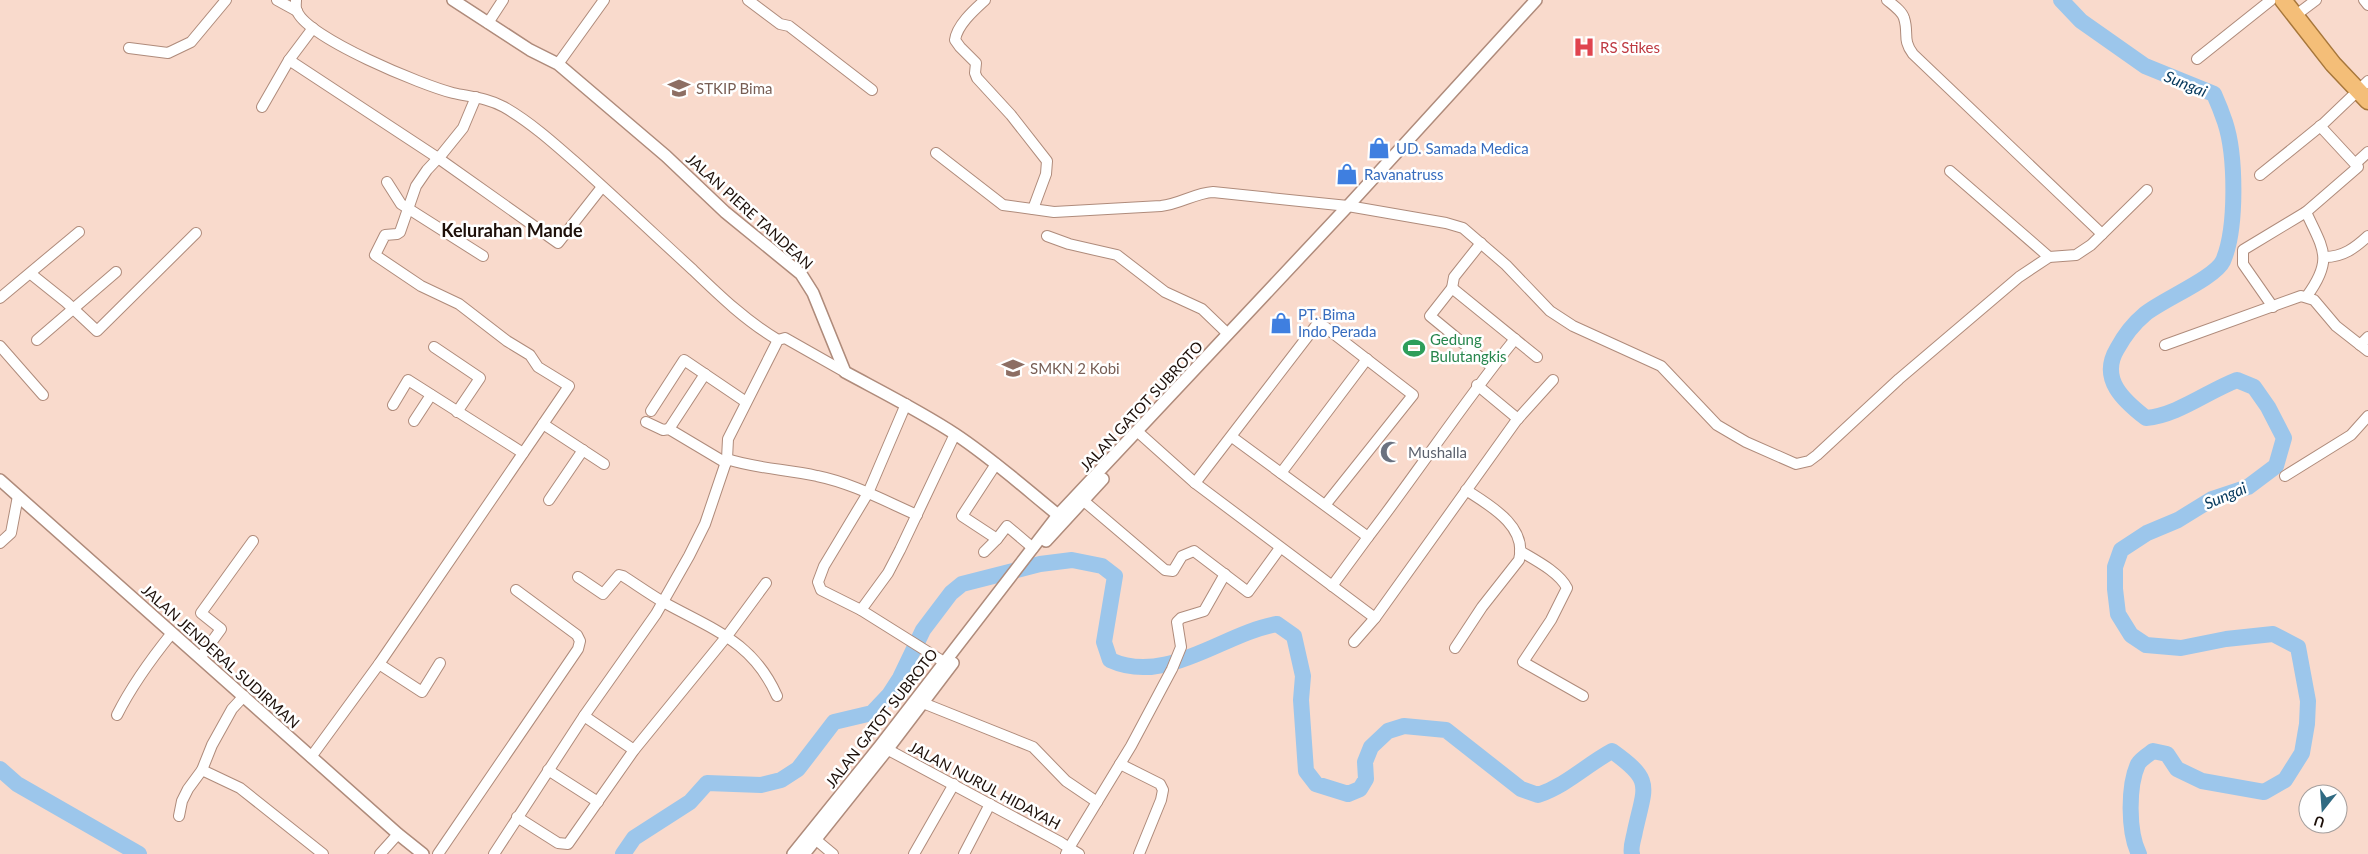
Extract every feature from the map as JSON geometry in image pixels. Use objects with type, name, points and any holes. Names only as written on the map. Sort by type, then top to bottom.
[{"type":"highway","points":[[2283,0],[2364,91]]},
{"type":"street","points":[[129,48],[168,53],[191,42],[226,0]]},
{"type":"street","points":[[276,0],[296,11],[313,28],[382,67],[436,88],[476,97],[504,107],[552,141],[744,317],[778,340]]},
{"type":"street","points":[[296,0],[296,11]]},
{"type":"street","name":"JALAN PIERE TANDEAN","points":[[453,0],[530,50],[558,64],[666,156],[725,212],[800,274],[813,293],[845,372]]},
{"type":"street","points":[[488,22],[503,0]]},
{"type":"street","points":[[558,64],[604,0]]},
{"type":"street","points":[[748,0],[780,24],[794,30],[872,90]]},
{"type":"street","points":[[985,0],[957,32],[955,40],[976,63],[975,73],[977,78],[1011,115],[1047,161],[1046,174],[1033,209]]},
{"type":"street","name":"JALAN GATOT SUBROTO","points":[[1140,434],[1228,334],[1352,207],[1536,0]]},
{"type":"street","name":"JALAN GATOT SUBROTO","points":[[793,854],[923,703],[1016,572],[1061,517],[1545,0]]},
{"type":"street","points":[[1887,0],[1905,19],[1906,41],[1913,54],[2102,234]]},
{"type":"street","points":[[2197,59],[2271,0]]},
{"type":"street","points":[[2296,15],[2316,0]]},
{"type":"street","points":[[2364,0],[2368,5]]},
{"type":"street","points":[[262,107],[289,60],[313,28]]},
{"type":"street","points":[[289,60],[438,158],[558,243],[602,187]]},
{"type":"street","points":[[2260,175],[2364,91]]},
{"type":"street","points":[[311,757],[380,664],[569,386],[538,367],[530,355],[507,341],[459,304],[428,289],[376,256],[385,235],[400,232],[407,207],[416,186],[462,128],[476,97]]},
{"type":"street","points":[[2273,307],[2243,264],[2243,250],[2306,212],[2358,166],[2320,126]]},
{"type":"street","points":[[2356,163],[2368,152]]},
{"type":"street","points":[[936,153],[1000,204],[1054,212],[1161,206],[1200,193],[1213,192],[1352,207],[1446,223],[1463,228],[1481,243],[1550,311],[1573,326],[1661,366],[1717,425],[1754,445],[1796,464],[1809,461],[1817,455],[1914,366],[2019,277],[2049,257],[2076,255],[2091,245],[2147,190]]},
{"type":"street","points":[[1950,171],[2049,257]]},
{"type":"street","points":[[387,182],[398,201],[483,256]]},
{"type":"street","points":[[2306,212],[2325,258],[2320,275],[2307,296]]},
{"type":"street","points":[[0,298],[79,232]]},
{"type":"street","points":[[31,274],[74,309],[93,329],[99,330],[196,233]]},
{"type":"street","points":[[1047,236],[1069,244],[1117,255],[1165,292],[1202,309],[1228,334]]},
{"type":"street","points":[[2325,258],[2334,258],[2354,249],[2368,236]]},
{"type":"street","points":[[1481,243],[1454,277],[1452,288],[1430,316],[1492,367]]},
{"type":"street","points":[[37,340],[116,272]]},
{"type":"street","points":[[1452,288],[1537,356]]},
{"type":"street","points":[[2166,346],[2301,296],[2307,296],[2314,300],[2336,326],[2364,348],[2368,337]]},
{"type":"street","points":[[1195,483],[1318,323],[1325,326],[1413,395],[1326,504]]},
{"type":"street","points":[[494,854],[584,716],[663,602],[689,556],[705,524],[726,461],[728,439],[778,340],[784,338],[906,404],[955,434],[996,464],[1061,517]]},
{"type":"street","points":[[1332,586],[1411,482],[1477,386],[1515,339]]},
{"type":"street","points":[[0,346],[43,395]]},
{"type":"street","points":[[434,347],[480,378],[457,412]]},
{"type":"street","points":[[1281,473],[1366,359]]},
{"type":"street","points":[[651,411],[684,360],[746,402]]},
{"type":"street","points":[[669,429],[705,374]]},
{"type":"street","points":[[393,405],[408,380],[523,453]]},
{"type":"street","points":[[1354,642],[1376,618],[1518,419],[1553,380]]},
{"type":"street","points":[[1477,386],[1518,419]]},
{"type":"street","points":[[414,420],[431,394]]},
{"type":"street","points":[[906,404],[868,493],[824,566],[818,582],[822,590],[861,610],[940,660]]},
{"type":"street","points":[[2285,476],[2351,435],[2368,416]]},
{"type":"street","points":[[646,422],[663,430],[669,429],[726,461],[753,467],[818,476],[868,493],[917,515]]},
{"type":"street","points":[[543,424],[604,464]]},
{"type":"street","points":[[861,610],[888,572],[955,434]]},
{"type":"street","points":[[1140,434],[1195,483],[1376,618]]},
{"type":"street","points":[[1232,437],[1326,504],[1368,538]]},
{"type":"street","points":[[549,500],[583,450]]},
{"type":"street","points":[[996,464],[962,516],[997,538]]},
{"type":"street","name":"JALAN JENDERAL SUDIRMAN","points":[[0,480],[398,834],[423,854]]},
{"type":"street","points":[[1455,648],[1482,607],[1519,560],[1520,551],[1517,538],[1510,523],[1499,511],[1466,490]]},
{"type":"street","points":[[0,542],[11,533],[18,496]]},
{"type":"street","points":[[1080,498],[1165,570],[1173,571],[1182,556],[1194,551],[1248,592],[1280,548]]},
{"type":"street","points":[[984,552],[1007,526],[1032,551]]},
{"type":"street","points":[[200,658],[221,629],[201,613],[253,541]]},
{"type":"street","points":[[1520,551],[1540,563],[1563,582],[1567,588],[1551,620],[1523,662],[1583,696]]},
{"type":"street","name":"JALAN GATOT SUBROTO","points":[[804,854],[884,748],[940,660],[1016,572]]},
{"type":"street","points":[[1068,851],[1156,703],[1181,647],[1177,622],[1181,618],[1204,611],[1225,574]]},
{"type":"street","points":[[578,577],[602,594],[619,575],[663,602],[727,636],[747,651],[759,664],[777,696]]},
{"type":"street","points":[[517,816],[558,843],[566,845],[634,750],[727,636],[766,583]]},
{"type":"street","points":[[438,854],[578,649],[580,641],[577,635],[516,590]]},
{"type":"street","points":[[117,715],[142,672],[172,633]]},
{"type":"street","points":[[380,664],[422,692],[440,663]]},
{"type":"street","points":[[179,816],[182,801],[188,789],[202,770],[212,745],[232,709],[244,696]]},
{"type":"street","points":[[923,703],[1033,747],[1066,781],[1097,802]]},
{"type":"street","points":[[584,716],[634,750]]},
{"type":"street","name":"JALAN NURUL HIDAYAH","points":[[884,748],[990,804],[1068,851],[1079,854]]},
{"type":"street","points":[[1120,764],[1160,784],[1163,790],[1161,800],[1139,854]]},
{"type":"street","points":[[202,770],[240,788],[323,854]]},
{"type":"street","points":[[548,770],[598,802]]},
{"type":"street","points":[[914,854],[954,784]]},
{"type":"street","points":[[964,854],[990,804]]},
{"type":"street","points":[[380,854],[398,834]]},
{"type":"street","points":[[815,839],[833,854]]},
{"type":"waterway","name":"Sungai","points":[[2061,0],[2081,21],[2145,66],[2214,94],[2229,136],[2233,172],[2233,212],[2228,247],[2223,261],[2218,268],[2199,282],[2153,308],[2133,326],[2120,344],[2112,360],[2112,380],[2116,388],[2122,397],[2146,418],[2181,408],[2237,380],[2254,387],[2268,407],[2284,438],[2276,466],[2248,487],[2212,499],[2178,520],[2147,533],[2121,550],[2115,567],[2115,589],[2118,614],[2131,635],[2146,645],[2181,648],[2226,639],[2273,634],[2298,647],[2308,701],[2307,724],[2302,753],[2285,780],[2264,792],[2202,781],[2177,769],[2167,754],[2153,751],[2138,764],[2132,784],[2131,822],[2135,845],[2139,854]]},
{"type":"waterway","points":[[623,854],[634,838],[690,802],[707,783],[761,785],[781,780],[798,769],[834,722],[872,713],[889,695],[900,678],[923,630],[951,593],[962,584],[1040,564],[1072,560],[1102,566],[1115,576],[1104,642],[1110,660],[1131,666],[1153,667],[1195,655],[1257,629],[1277,624],[1294,636],[1303,676],[1301,700],[1306,771],[1316,784],[1348,794],[1360,789],[1366,779],[1365,762],[1371,747],[1388,731],[1404,726],[1446,730],[1521,789],[1538,795],[1558,786],[1612,751],[1635,770],[1643,785],[1642,803],[1632,845],[1632,854]]},
{"type":"waterway","points":[[0,769],[17,784],[139,854]]},
{"type":"place","name":"RS Stikes","points":[[1584,47]]},
{"type":"place","name":"STKIP Bima","points":[[679,88]]},
{"type":"place","name":"UD. Samada Medica","points":[[1379,148]]},
{"type":"place","name":"Ravanatruss","points":[[1347,174]]},
{"type":"place","name":"PT. Bima Indo Perada","points":[[1281,323]]},
{"type":"place","name":"Gedung Bulutangkis","points":[[1414,348]]},
{"type":"place","name":"SMKN 2 Kobi","points":[[1013,368]]},
{"type":"place","name":"Mushalla","points":[[1391,452]]},
{"type":"district","name":"Kelurahan Mande","points":[[512,230]]}]
